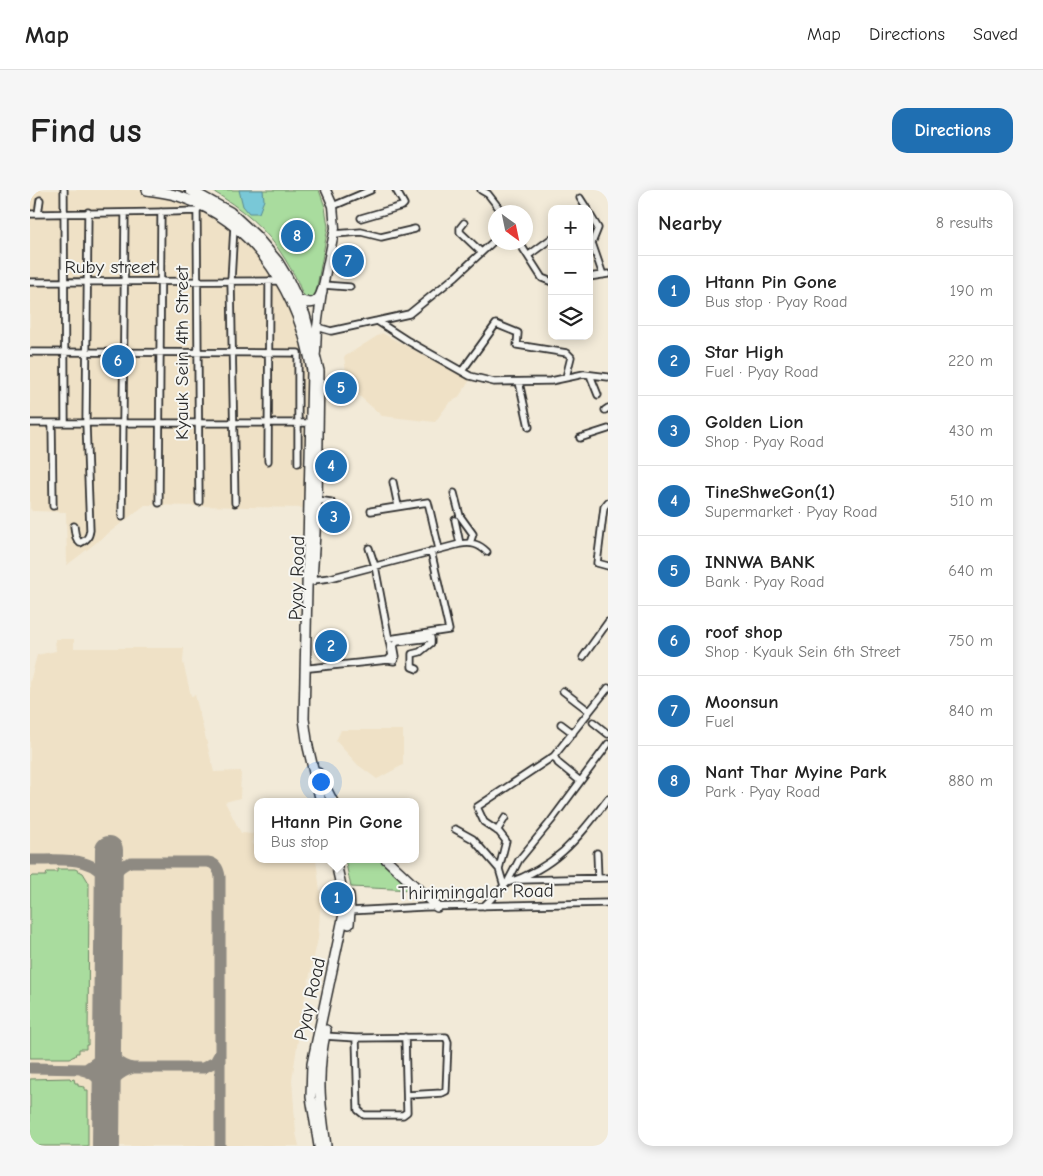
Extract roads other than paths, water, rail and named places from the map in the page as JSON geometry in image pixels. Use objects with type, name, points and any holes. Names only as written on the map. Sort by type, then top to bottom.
[{"type":"highway","name":"Pyay Road","points":[[147,190],[171,194],[234,226],[263,256],[296,302]]},
{"type":"highway","name":"Pyay Road","points":[[190,190],[230,212],[255,235],[278,262],[296,302],[312,330],[319,371],[317,500],[312,580],[309,731],[325,798]]},
{"type":"highway","points":[[296,302],[310,304],[316,302],[320,298],[322,288]]},
{"type":"highway","name":"Pyay Road","points":[[312,330],[304,719],[308,747],[320,798]]},
{"type":"highway","points":[[318,772],[331,798]]},
{"type":"highway","name":"Pyay Road","points":[[326,1146],[319,1088],[324,1036],[349,927],[336,863]]},
{"type":"highway","name":"Pyay Road","points":[[319,1146],[311,1097],[312,1064],[347,911],[347,881],[342,863]]},
{"type":"highway","points":[[390,863],[437,907]]},
{"type":"main road","points":[[312,330],[335,228],[333,206],[326,190]]},
{"type":"main road","name":"Pyay Road","points":[[312,371],[316,353]]},
{"type":"street","points":[[64,190],[65,423]]},
{"type":"street","points":[[333,206],[371,190]]},
{"type":"street","points":[[361,218],[402,206],[404,204],[396,190]]},
{"type":"street","points":[[481,190],[488,194],[497,205]]},
{"type":"street","points":[[580,198],[584,205]]},
{"type":"street","points":[[38,214],[40,200]]},
{"type":"street","points":[[30,214],[88,212],[125,214],[199,208]]},
{"type":"street","name":"Kyauk Sein 4th Street","points":[[199,208],[197,353],[199,502]]},
{"type":"street","points":[[74,526],[76,539],[80,543],[85,541],[89,536],[90,530],[86,423],[88,212]]},
{"type":"street","points":[[159,503],[161,212]]},
{"type":"street","points":[[122,517],[125,214]]},
{"type":"street","points":[[593,220],[598,228],[593,240]]},
{"type":"street","points":[[464,223],[460,228],[460,232],[481,252]]},
{"type":"street","points":[[234,226],[231,281],[232,424],[235,503]]},
{"type":"street","points":[[334,234],[361,232],[381,237],[415,230]]},
{"type":"street","points":[[529,255],[548,241]]},
{"type":"street","points":[[593,245],[606,275],[593,277]]},
{"type":"street","points":[[312,330],[331,331],[409,314],[456,276],[488,246]]},
{"type":"street","points":[[526,250],[542,278],[548,280]]},
{"type":"street","points":[[268,461],[269,281]]},
{"type":"street","name":"Ruby street","points":[[30,282],[280,281]]},
{"type":"street","points":[[322,288],[350,287]]},
{"type":"street","points":[[377,322],[470,376],[494,382],[551,380],[584,374],[608,377]]},
{"type":"street","points":[[462,371],[496,324],[518,333],[517,345],[567,353],[571,357],[566,377]]},
{"type":"street","points":[[30,352],[298,353],[298,463]]},
{"type":"street","points":[[590,375],[598,395]]},
{"type":"street","points":[[519,382],[529,427]]},
{"type":"street","points":[[30,423],[311,423]]},
{"type":"street","points":[[52,423],[53,506]]},
{"type":"street","points":[[580,438],[608,429]]},
{"type":"street","points":[[394,482],[398,506]]},
{"type":"street","points":[[454,493],[460,516],[473,534],[470,542]]},
{"type":"street","points":[[317,500],[331,502],[331,507]]},
{"type":"street","points":[[371,511],[428,502],[439,549]]},
{"type":"street","points":[[608,502],[604,507],[597,563],[608,566]]},
{"type":"street","points":[[455,520],[460,544]]},
{"type":"street","points":[[312,580],[330,578],[470,542],[481,546],[487,552]]},
{"type":"street","points":[[369,548],[389,638],[392,656],[388,660]]},
{"type":"street","points":[[389,638],[448,630],[431,551]]},
{"type":"street","points":[[583,657],[608,622]]},
{"type":"street","points":[[310,668],[388,660],[391,662],[394,661],[396,656],[394,645],[397,642],[431,638],[431,643],[423,650],[412,654],[412,667],[417,669]]},
{"type":"street","points":[[499,868],[506,841],[497,831],[484,822],[477,807],[554,756],[608,688]]},
{"type":"street","points":[[564,691],[589,711]]},
{"type":"street","points":[[592,722],[608,734]]},
{"type":"street","points":[[561,724],[573,732]]},
{"type":"street","points":[[484,906],[506,885],[520,860],[608,744]]},
{"type":"street","points":[[554,756],[558,763],[580,781]]},
{"type":"street","points":[[506,885],[536,870],[564,852],[581,834],[608,799]]},
{"type":"street","points":[[497,831],[505,818]]},
{"type":"street","points":[[455,829],[473,838],[499,868],[506,885]]},
{"type":"street","points":[[597,852],[598,878]]},
{"type":"street","points":[[516,880],[608,878]]},
{"type":"street","name":"Thirimingalar Road","points":[[347,911],[608,903]]},
{"type":"street","points":[[324,1036],[356,1038],[446,1037],[448,1042],[446,1091],[442,1093],[407,1095]]},
{"type":"street","points":[[356,1038],[359,1112],[364,1115],[403,1115],[407,1110],[405,1037]]},
{"type":"water","points":[[239,190],[263,190],[264,200],[259,213],[249,213],[243,206]]},
{"type":"place","name":"Nant Thar Myine Park","points":[[297,236]]},
{"type":"place","name":"Moonsun","points":[[348,261]]},
{"type":"place","name":"roof shop","points":[[118,361]]},
{"type":"place","name":"INNWA BANK","points":[[341,388]]},
{"type":"place","name":"TineShweGon(1)","points":[[331,466]]},
{"type":"place","name":"Golden Lion","points":[[334,517]]},
{"type":"place","name":"Star High","points":[[331,646]]},
{"type":"place","name":"Htann Pin Gone","points":[[337,898]]}]
